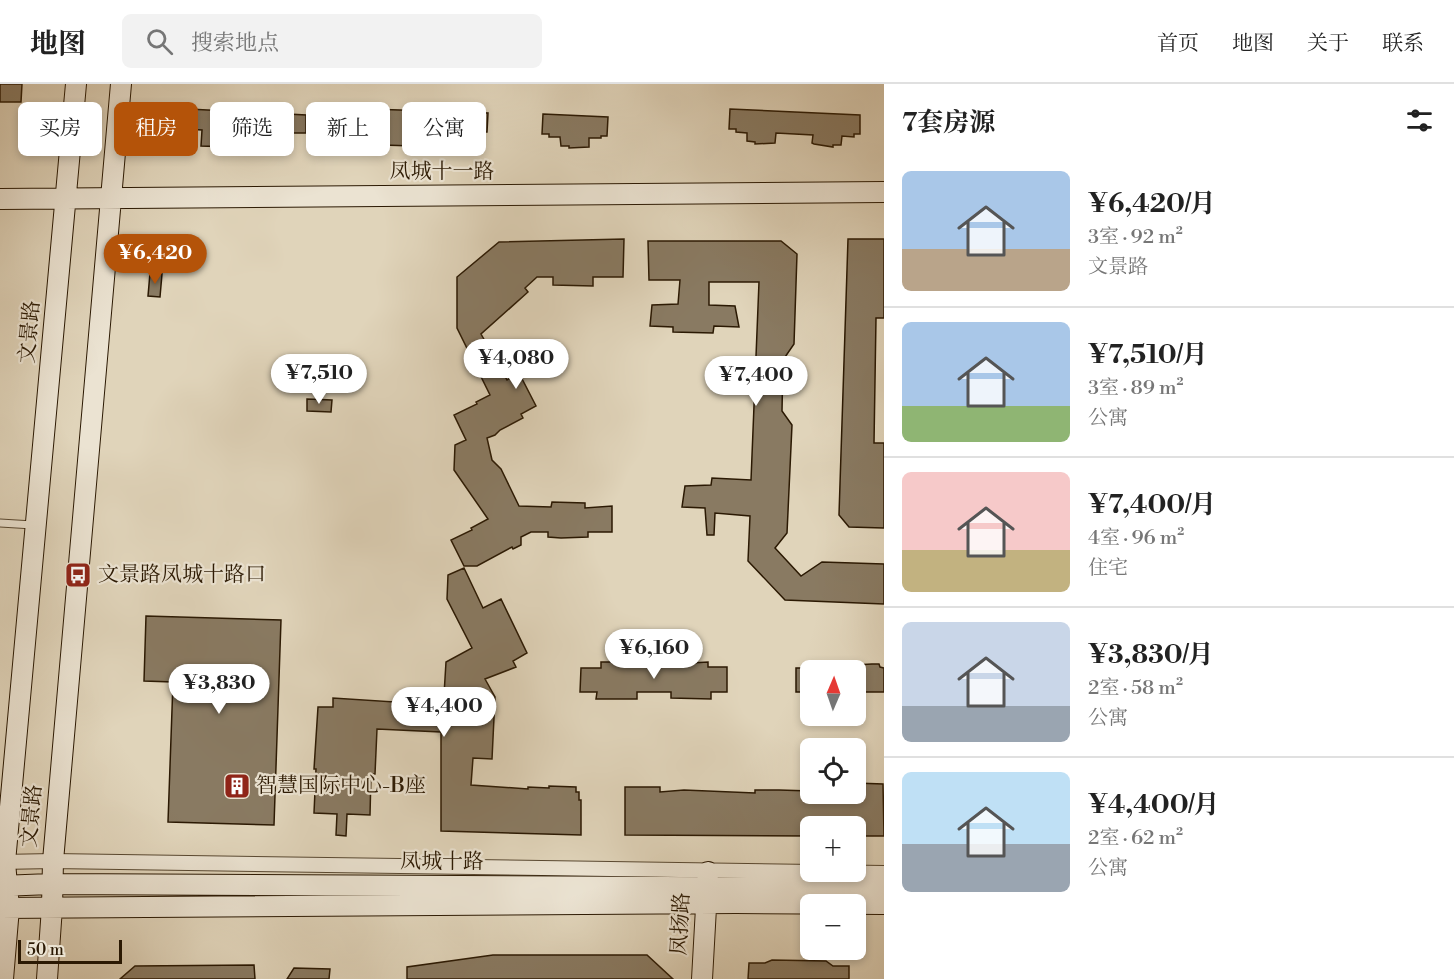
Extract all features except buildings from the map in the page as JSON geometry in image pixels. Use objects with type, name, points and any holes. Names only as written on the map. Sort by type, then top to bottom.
[{"type":"main road","name":"文景路","points":[[3,979],[3,862],[76,84]]},
{"type":"main road","name":"文景路","points":[[46,979],[52,907],[51,884],[121,84]]},
{"type":"main road","name":"凤城十一路","points":[[0,199],[884,192]]},
{"type":"main road","name":"凤城十路","points":[[4,886],[51,884],[884,888]]},
{"type":"main road","name":"凤城十路","points":[[4,908],[707,888],[884,904]]},
{"type":"main road","name":"凤扬路","points":[[702,979],[707,888]]},
{"type":"street","points":[[3,862],[53,861],[707,888],[884,873]]},
{"type":"lane","points":[[0,524],[36,525]]},
{"type":"place","name":"文景路凤城十路口","points":[[78,575]]},
{"type":"place","name":"智慧国际中心-B座","points":[[237,786]]}]
